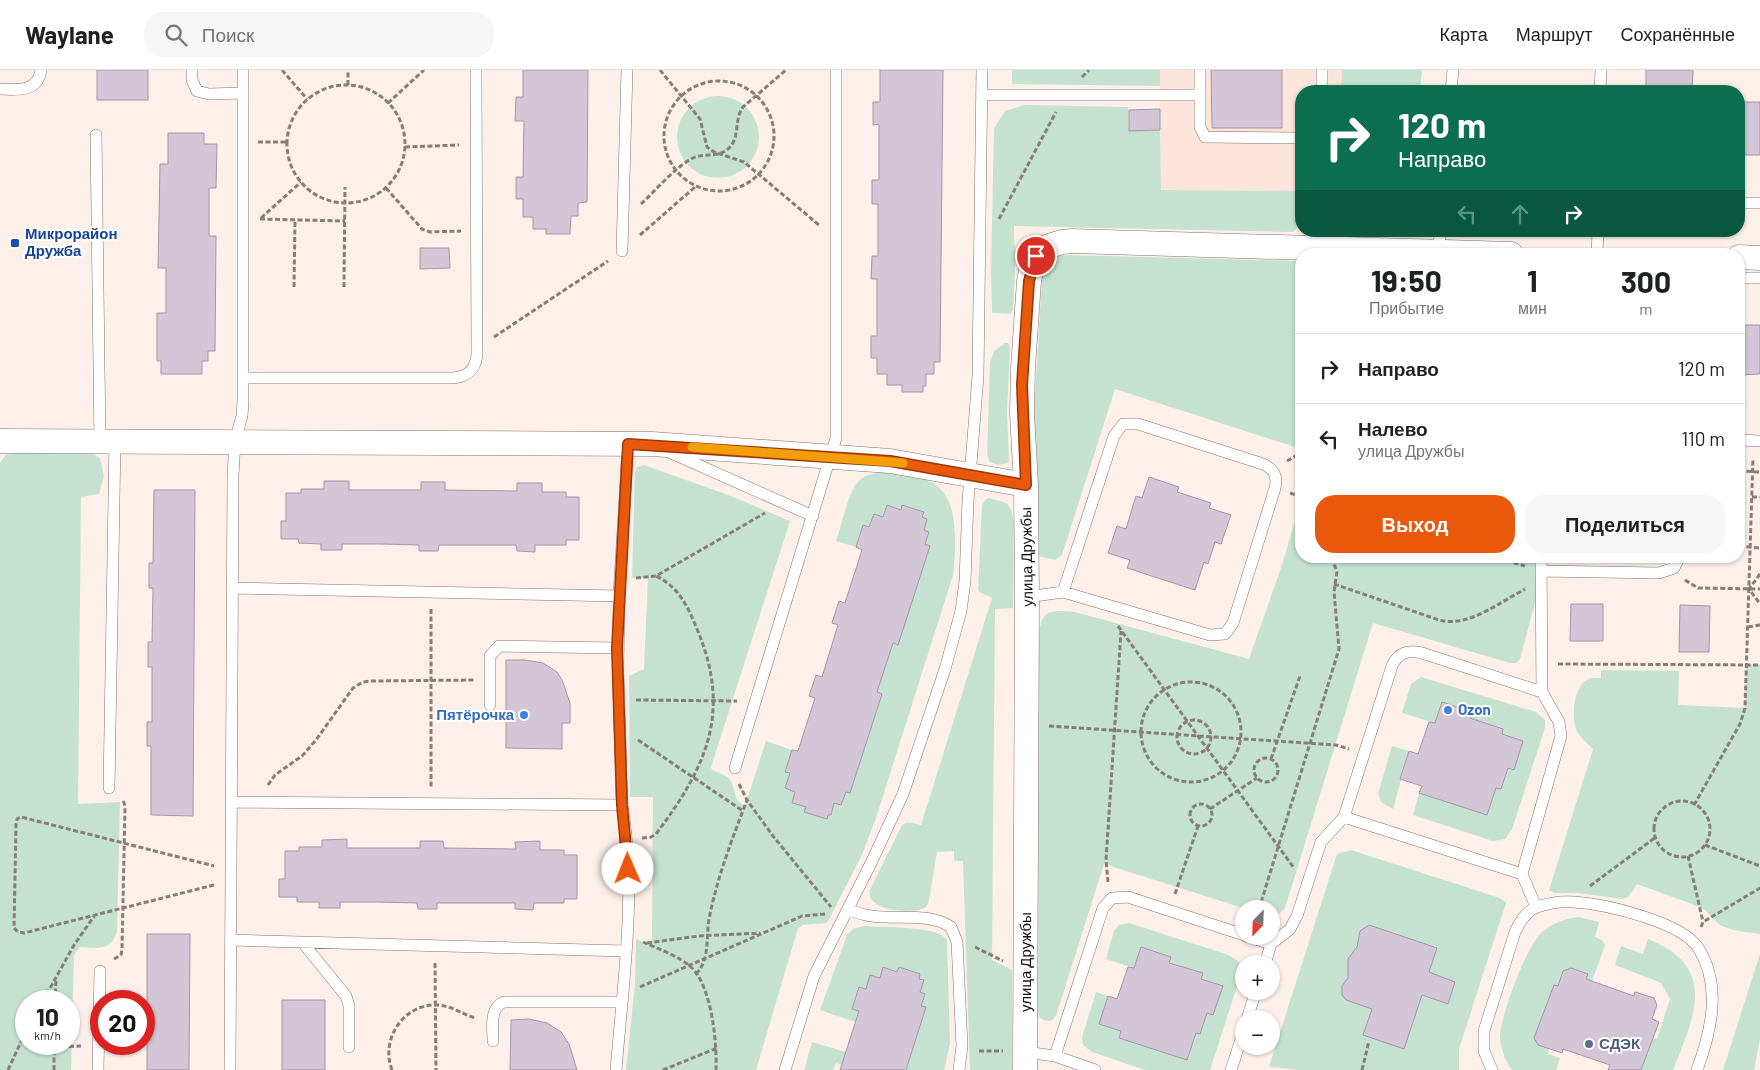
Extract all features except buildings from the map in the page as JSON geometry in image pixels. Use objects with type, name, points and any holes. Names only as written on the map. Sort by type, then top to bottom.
[{"type":"street","name":"улица Дружбы","points":[[1019,1058],[1025,973],[1027,597],[1026,485],[1022,413],[1023,368],[1030,275],[1033,262],[1040,251],[1054,244],[1072,241],[1439,241],[1478,248]]},
{"type":"street","points":[[1745,257],[1760,258]]},
{"type":"street","points":[[0,441],[652,444],[900,462],[1026,485]]},
{"type":"lane","points":[[0,90],[32,87],[38,81],[41,70]]},
{"type":"lane","points":[[192,70],[193,84],[197,91],[209,94],[243,94]]},
{"type":"lane","points":[[230,1070],[233,476],[235,441],[242,416],[243,378],[243,70]]},
{"type":"lane","points":[[243,378],[459,378],[465,376],[475,367],[477,348],[476,70]]},
{"type":"lane","points":[[622,251],[627,70]]},
{"type":"lane","points":[[735,768],[832,456],[837,418],[836,70]]},
{"type":"lane","points":[[785,1070],[808,992],[903,794],[954,642],[964,596],[970,475],[978,376],[982,70]]},
{"type":"lane","points":[[1200,70],[1201,132],[1205,137],[1295,138]]},
{"type":"lane","points":[[1322,70],[1322,85]]},
{"type":"lane","points":[[1452,85],[1453,70]]},
{"type":"lane","points":[[1600,85],[1601,70]]},
{"type":"lane","points":[[982,94],[1200,95]]},
{"type":"lane","points":[[96,135],[107,442],[109,788]]},
{"type":"lane","points":[[1745,203],[1760,203]]},
{"type":"lane","points":[[1745,278],[1760,278]]},
{"type":"lane","points":[[1027,597],[1063,592],[1210,635],[1221,635],[1228,631],[1274,488],[1276,479],[1273,470],[1263,464],[1138,424],[1123,424],[1114,436],[1063,592]]},
{"type":"lane","points":[[616,1070],[626,934],[627,838],[622,805],[617,648],[628,444]]},
{"type":"lane","points":[[652,444],[813,516]]},
{"type":"lane","points":[[1536,907],[1522,874],[1561,736],[1559,722],[1542,692],[1541,563]]},
{"type":"lane","points":[[1541,576],[1659,573],[1674,568],[1676,563]]},
{"type":"lane","points":[[233,588],[619,596]]},
{"type":"lane","points":[[490,705],[490,656],[499,646],[617,648]]},
{"type":"lane","points":[[1280,938],[1294,923],[1321,842],[1344,817],[1392,666],[1403,652],[1422,653],[1542,692]]},
{"type":"lane","points":[[232,802],[622,805]]},
{"type":"lane","points":[[1344,817],[1522,874]]},
{"type":"lane","points":[[1055,1056],[1103,908],[1112,898],[1128,897],[1235,933]]},
{"type":"lane","points":[[1492,1070],[1484,1051],[1486,1020],[1515,932],[1523,918],[1536,907],[1568,901],[1612,908],[1662,925],[1686,936],[1699,949],[1709,975],[1713,1006],[1709,1032],[1696,1070]]},
{"type":"lane","points":[[846,912],[870,917],[941,921],[951,927],[956,938],[962,1051],[959,1070]]},
{"type":"lane","points":[[231,940],[625,951]]},
{"type":"lane","points":[[303,942],[346,996],[349,1006],[349,1047]]},
{"type":"lane","points":[[100,971],[100,990]]},
{"type":"lane","points":[[493,1041],[494,1019],[497,1006],[508,1001],[622,999]]},
{"type":"lane","points":[[98,1070],[99,1055]]},
{"type":"lane","points":[[1231,1070],[1236,1055]]},
{"type":"lane","points":[[1019,1058],[1055,1056],[1095,1070]]},
{"type":"path","points":[[282,70],[307,99]]},
{"type":"path","points":[[348,70],[348,85]]},
{"type":"path","points":[[388,103],[424,70]]},
{"type":"path","points":[[660,70],[700,119],[705,143],[710,150],[740,159],[835,239]]},
{"type":"path","points":[[623,221],[676,171],[696,157],[719,154],[732,143],[738,115],[755,94],[786,70]]},
{"type":"path","points":[[722,81],[740,85],[755,94],[766,108],[773,125],[774,143],[769,160],[759,174],[745,185],[728,191],[711,191],[695,186],[676,171],[670,164],[664,148],[663,131],[668,115],[682,96],[705,82],[722,81]]},
{"type":"path","points":[[348,85],[365,88],[383,97],[396,112],[404,132],[405,147],[399,172],[386,188],[370,198],[334,202],[317,195],[301,182],[292,167],[288,131],[295,114],[307,99],[324,89],[348,85]]},
{"type":"path","points":[[995,225],[1050,120],[1067,95]]},
{"type":"path","points":[[243,142],[288,142]]},
{"type":"path","points":[[405,147],[476,144]]},
{"type":"path","points":[[259,219],[301,182]]},
{"type":"path","points":[[477,348],[622,251],[695,186]]},
{"type":"path","points":[[344,287],[345,187]]},
{"type":"path","points":[[386,188],[422,230],[430,232],[476,230]]},
{"type":"path","points":[[243,219],[345,220]]},
{"type":"path","points":[[294,287],[295,220]]},
{"type":"path","points":[[1694,805],[1742,719],[1745,708],[1753,471],[1757,441]]},
{"type":"path","points":[[1745,471],[1760,472]]},
{"type":"path","points":[[1752,497],[1760,498]]},
{"type":"path","points":[[627,838],[648,838],[656,834],[694,777],[709,738],[714,700],[714,684],[708,660],[688,608],[674,587],[656,576],[783,502]]},
{"type":"path","points":[[1745,546],[1760,548]]},
{"type":"path","points":[[1262,900],[1339,648],[1334,584],[1337,571],[1333,563]]},
{"type":"path","points":[[1509,563],[1541,576]]},
{"type":"path","points":[[1674,568],[1685,580],[1698,588],[1760,589]]},
{"type":"path","points":[[1749,589],[1760,574]]},
{"type":"path","points":[[1334,584],[1440,620],[1453,622],[1466,620],[1541,576]]},
{"type":"path","points":[[1749,589],[1760,604]]},
{"type":"path","points":[[431,592],[431,803]]},
{"type":"path","points":[[1102,604],[1278,847]]},
{"type":"path","points":[[1748,627],[1760,625]]},
{"type":"path","points":[[1112,898],[1107,878],[1106,860],[1121,630]]},
{"type":"path","points":[[1542,664],[1760,665]]},
{"type":"path","points":[[1270,759],[1300,676]]},
{"type":"path","points":[[257,802],[275,775],[302,756],[316,740],[358,684],[371,681],[490,679]]},
{"type":"path","points":[[1200,682],[1218,689],[1226,695],[1238,711],[1241,720],[1241,739],[1234,758],[1223,771],[1202,781],[1183,782],[1164,774],[1150,761],[1142,742],[1141,732],[1142,723],[1149,704],[1164,690],[1180,683],[1200,682]]},
{"type":"path","points":[[619,701],[714,700],[755,704]]},
{"type":"path","points":[[1195,720],[1205,723],[1211,737],[1206,748],[1198,753],[1186,751],[1179,743],[1178,735],[1181,727],[1187,722],[1195,720]]},
{"type":"path","points":[[1048,726],[1336,745],[1364,754]]},
{"type":"path","points":[[621,728],[743,811]]},
{"type":"path","points":[[1264,758],[1270,759],[1277,766],[1275,777],[1266,782],[1257,778],[1254,769],[1257,762],[1264,758]]},
{"type":"path","points":[[1210,809],[1257,778]]},
{"type":"path","points":[[100,971],[104,962],[118,958],[122,953],[125,802],[121,797],[111,793],[109,788]]},
{"type":"path","points":[[696,974],[705,964],[707,935],[719,877],[747,800],[825,901],[846,912]]},
{"type":"path","points":[[1680,801],[1694,805],[1704,811],[1708,819],[1709,836],[1705,845],[1699,852],[1688,856],[1672,855],[1664,850],[1656,837],[1654,825],[1657,816],[1663,808],[1680,801]]},
{"type":"path","points":[[1198,826],[1191,820],[1191,810],[1200,805],[1210,809]]},
{"type":"path","points":[[1198,826],[1209,822],[1212,816],[1210,809]]},
{"type":"path","points":[[28,817],[125,842],[232,876],[123,908],[24,933],[16,931],[17,819],[28,817]]},
{"type":"path","points":[[1169,910],[1198,826]]},
{"type":"path","points":[[1568,901],[1656,837]]},
{"type":"path","points":[[1705,845],[1760,866]]},
{"type":"path","points":[[1688,856],[1703,922],[1760,888]]},
{"type":"path","points":[[622,999],[688,965],[810,914],[846,912]]},
{"type":"path","points":[[49,990],[74,944],[95,915]]},
{"type":"path","points":[[645,943],[707,935],[763,933]]},
{"type":"path","points":[[626,934],[688,965],[696,974],[710,1010],[717,1048],[716,1070]]},
{"type":"path","points":[[956,938],[1025,973]]},
{"type":"path","points":[[435,946],[436,1070]]},
{"type":"path","points":[[55,990],[56,978]]},
{"type":"path","points":[[392,1070],[389,1052],[395,1028],[412,1011],[436,1005],[452,1007],[476,1018],[494,1019]]},
{"type":"path","points":[[1362,1070],[1368,1041]]},
{"type":"path","points":[[663,1070],[717,1048]]},
{"type":"path","points":[[962,1051],[1019,1058]]},
{"type":"path","points":[[8,1070],[15,1055]]},
{"type":"path","points":[[54,1055],[54,1070]]},
{"type":"shaded area","points":[[1160,70],[1342,70],[1341,85],[1295,85],[1295,191],[1161,190]]},
{"type":"green space","points":[[1012,70],[1160,70],[1160,86],[1012,84]]},
{"type":"green space","points":[[1342,70],[1422,70],[1421,85],[1341,85]]},
{"type":"green space","points":[[718,96],[734,99],[747,108],[756,121],[759,137],[756,153],[747,166],[734,175],[718,178],[702,175],[689,166],[680,153],[677,137],[680,121],[689,108],[702,99]]},
{"type":"green space","points":[[1024,105],[1128,107],[1129,131],[1160,130],[1161,190],[1295,191],[1295,230],[1293,232],[1014,226],[1015,273],[1013,310],[1010,314],[992,313],[994,128],[1005,111]]},
{"type":"green space","points":[[1062,255],[1295,261],[1295,447],[1115,389],[1062,555],[1055,560],[1037,556],[1035,550],[1035,395],[1042,279],[1048,263]]},
{"type":"green space","points":[[1008,343],[1010,347],[1007,413],[1009,460],[1008,463],[998,465],[990,462],[987,454],[990,362],[994,351]]},
{"type":"green space","points":[[20,451],[92,453],[100,458],[104,476],[99,494],[81,497],[78,804],[120,802],[117,931],[115,938],[107,946],[97,948],[79,947],[74,956],[73,990],[15,990],[15,1055],[71,1055],[71,1070],[0,1070],[0,463],[6,455]]},
{"type":"green space","points":[[644,465],[731,496],[790,521],[711,767],[712,770],[731,780],[737,800],[745,806],[766,741],[792,750],[785,771],[790,773],[785,788],[795,792],[792,803],[806,807],[805,812],[826,819],[828,815],[831,815],[834,803],[841,805],[846,791],[850,793],[882,694],[877,692],[893,643],[897,645],[930,546],[925,544],[929,532],[924,530],[927,519],[922,517],[924,512],[902,505],[901,510],[883,517],[874,514],[869,527],[862,526],[856,547],[836,541],[853,489],[857,483],[871,474],[891,472],[922,478],[935,484],[942,491],[948,500],[953,516],[955,558],[953,575],[876,818],[861,857],[827,923],[803,925],[798,928],[756,1070],[626,1070],[635,984],[636,939],[645,943],[652,941],[653,797],[630,797],[629,676],[644,669],[648,578],[632,578],[635,473],[637,467]]},
{"type":"green space","points":[[989,498],[1007,503],[1012,512],[1014,523],[1013,608],[995,609],[992,960],[1012,970],[1012,1070],[970,1070],[963,861],[954,861],[954,851],[937,852],[929,902],[923,909],[907,911],[889,909],[874,902],[870,897],[870,890],[902,825],[907,822],[921,825],[992,598],[978,591],[982,505]]},
{"type":"green space","points":[[1295,521],[1295,563],[1536,563],[1541,571],[1541,580],[1520,659],[1516,663],[1510,663],[1373,623],[1285,908],[1280,913],[1280,900],[1235,900],[1235,906],[1104,864],[1056,1016],[1051,1021],[1042,1019],[1038,1011],[1039,639],[1041,623],[1044,617],[1047,614],[1058,611],[1075,612],[1249,659],[1282,565]]},
{"type":"green space","points":[[1746,664],[1760,665],[1760,934],[1721,926],[1700,907],[1637,884],[1629,896],[1623,899],[1578,893],[1554,893],[1549,890],[1593,749],[1579,735],[1574,716],[1577,694],[1584,682],[1592,678],[1601,678],[1601,670],[1679,671],[1678,705],[1745,708]]},
{"type":"green space","points":[[1421,677],[1536,712],[1545,720],[1545,728],[1512,829],[1505,839],[1493,841],[1413,815],[1419,793],[1487,815],[1496,788],[1501,789],[1508,768],[1514,770],[1523,741],[1502,734],[1503,729],[1470,718],[1442,702],[1435,723],[1402,713],[1411,684]]},
{"type":"green space","points":[[1392,746],[1409,751],[1393,809],[1381,802],[1378,794]]},
{"type":"green space","points":[[1351,850],[1500,898],[1506,903],[1459,1049],[1459,1070],[1299,1070],[1269,1067],[1273,1055],[1280,1055],[1280,1033],[1337,854]]},
{"type":"green space","points":[[1579,917],[1599,922],[1595,937],[1602,940],[1605,946],[1592,981],[1586,979],[1588,974],[1571,968],[1563,971],[1558,986],[1554,985],[1534,1038],[1538,1045],[1549,1049],[1548,1054],[1560,1058],[1556,1070],[1512,1070],[1504,1055],[1500,1038],[1504,1014],[1522,965],[1543,931],[1560,921]]},
{"type":"green space","points":[[1129,923],[1235,958],[1235,993],[1210,1070],[1145,1070],[1092,1052],[1083,1045],[1082,1037],[1096,992],[1108,996],[1121,1031],[1119,1038],[1186,1060],[1196,1033],[1200,1034],[1207,1013],[1213,1015],[1222,986],[1201,979],[1202,973],[1169,963],[1171,957],[1141,947],[1134,968],[1106,959],[1114,931],[1119,925]]},
{"type":"green space","points":[[864,926],[922,930],[942,935],[947,940],[950,1044],[944,1070],[906,1070],[926,1008],[921,1006],[925,994],[920,992],[924,981],[919,979],[920,974],[899,967],[897,972],[884,967],[880,978],[870,975],[866,989],[859,987],[852,1009],[859,1011],[855,1022],[820,1010],[847,935],[853,929]]},
{"type":"green space","points":[[1648,939],[1670,950],[1685,964],[1692,978],[1695,994],[1693,1012],[1673,1070],[1641,1070],[1653,1038],[1657,1039],[1670,999],[1661,983],[1615,965],[1621,946],[1643,954]]},
{"type":"green space","points":[[1760,954],[1760,1038],[1754,1070],[1723,1070]]},
{"type":"green space","points":[[812,1042],[846,1052],[842,1065],[836,1063],[833,1070],[804,1070]]},
{"type":"slow traffic","points":[[692,447],[832,456],[903,463]]},
{"type":"place","name":"Микрорайон Дружба","points":[[15,243]]},
{"type":"place","name":"Ozon","points":[[1448,710]]},
{"type":"place","name":"Пятёрочка","points":[[524,715]]},
{"type":"place","name":"СДЭК","points":[[1589,1044]]},
{"type":"route","points":[[628,869],[626,826],[622,805],[617,648],[628,444],[652,444],[890,461],[1026,485],[1022,385],[1029,281],[1031,268],[1036,256]]}]
